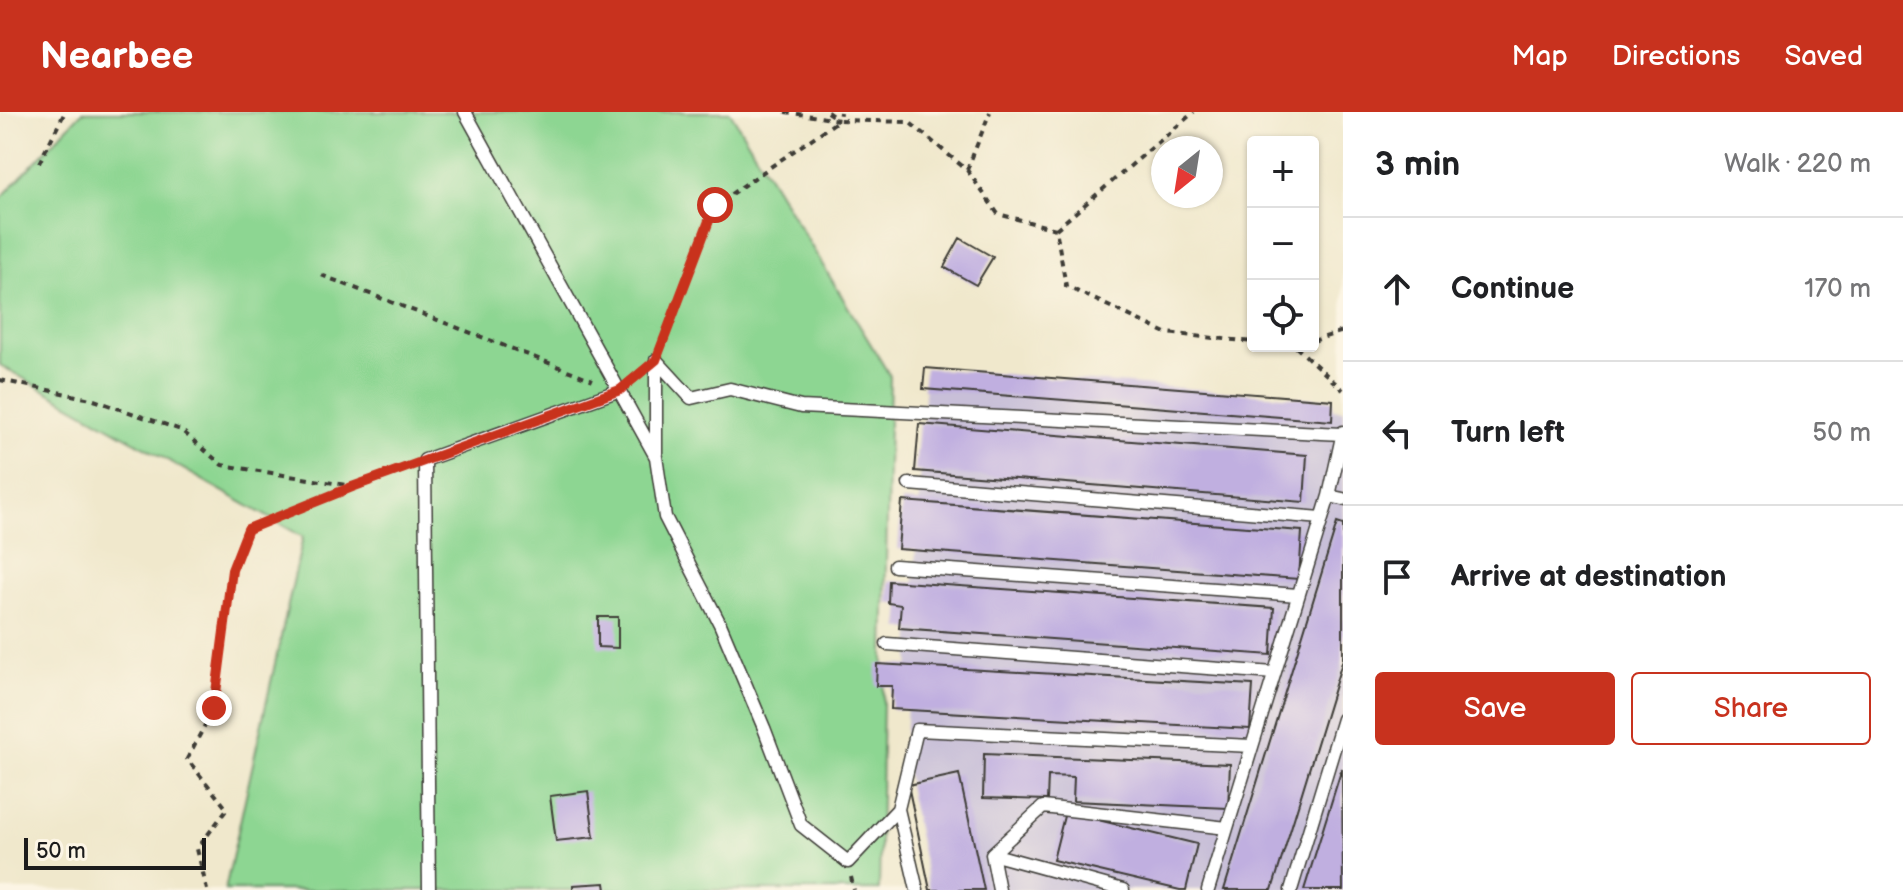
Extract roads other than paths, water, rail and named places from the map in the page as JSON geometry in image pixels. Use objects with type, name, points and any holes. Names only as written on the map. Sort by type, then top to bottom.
[{"type":"lane","points":[[465,112],[656,457]]},
{"type":"lane","points":[[898,809],[848,862],[801,825],[720,624],[665,517],[656,457],[656,360],[691,398],[730,389],[801,407],[1342,433],[1329,496],[1208,890]]},
{"type":"lane","points":[[429,890],[425,460],[620,390]]},
{"type":"lane","points":[[909,484],[1322,518]]},
{"type":"lane","points":[[1329,496],[1343,499]]},
{"type":"lane","points":[[895,566],[1298,595]]},
{"type":"lane","points":[[887,644],[1274,673]]},
{"type":"lane","points":[[1291,890],[1343,719]]},
{"type":"lane","points":[[917,890],[898,809],[917,730],[1252,746]]},
{"type":"lane","points":[[992,854],[1043,807],[1227,828]]},
{"type":"lane","points":[[992,854],[999,890]]},
{"type":"lane","points":[[992,854],[1123,890]]}]
